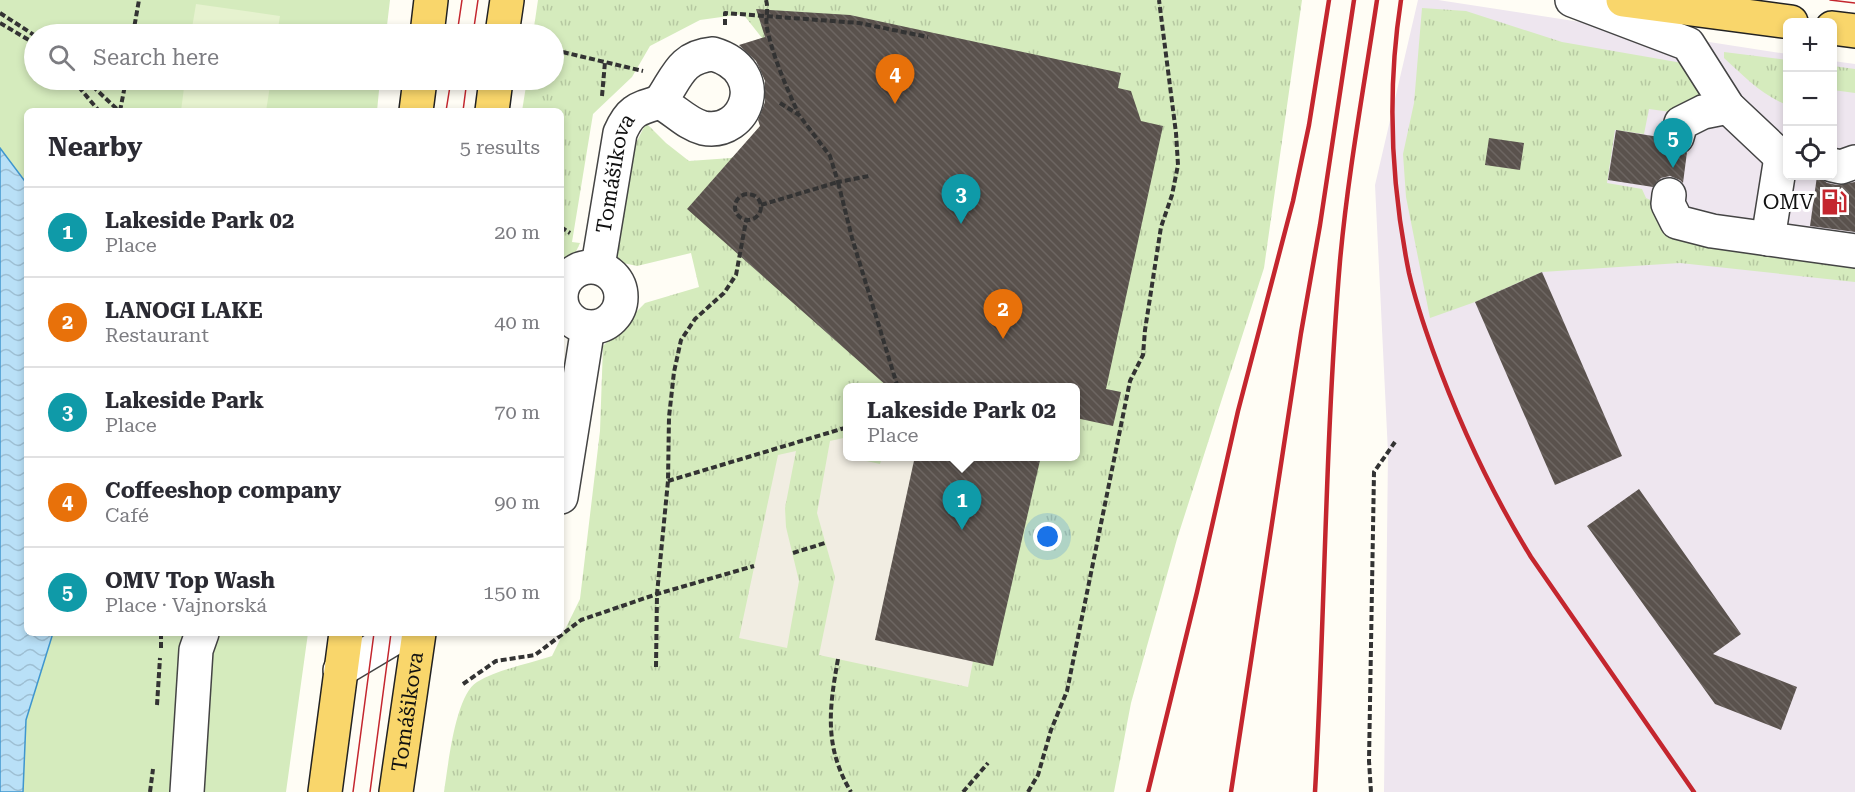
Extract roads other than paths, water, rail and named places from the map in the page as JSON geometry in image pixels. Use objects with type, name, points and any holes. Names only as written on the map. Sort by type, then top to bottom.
[{"type":"main road","points":[[427,24],[431,0]]},
{"type":"main road","points":[[503,24],[507,0]]},
{"type":"main road","points":[[1623,0],[1783,21]]},
{"type":"main road","points":[[1837,29],[1855,31]]},
{"type":"main road","points":[[416,108],[419,90]]},
{"type":"main road","points":[[492,108],[495,90]]},
{"type":"main road","points":[[325,792],[346,636]]},
{"type":"main road","name":"Tomášikova","points":[[396,792],[419,636]]},
{"type":"lane","points":[[1572,0],[1688,44],[1728,107],[1783,156]]},
{"type":"lane","name":"Tomášikova","points":[[598,267],[620,133],[628,116],[643,107],[655,87]]},
{"type":"lane","points":[[1677,137],[1681,123],[1703,112],[1728,107]]},
{"type":"lane","points":[[1768,239],[1783,162]]},
{"type":"lane","points":[[1837,166],[1841,167],[1855,162]]},
{"type":"lane","points":[[1669,195],[1668,204],[1677,222],[1712,231],[1855,251]]},
{"type":"lane","points":[[564,285],[574,271],[585,266],[598,267],[609,271],[616,279],[621,290],[622,302],[618,312],[610,321],[600,326],[588,327],[576,324],[564,310]]},
{"type":"lane","points":[[564,478],[588,327]]},
{"type":"lane","points":[[187,792],[196,650],[201,636]]},
{"type":"lane","points":[[340,670],[397,636]]},
{"type":"water","points":[[0,148],[24,180],[24,636],[52,636],[26,720],[23,792],[0,792]]},
{"type":"tram line","points":[[458,24],[462,0]]},
{"type":"tram line","points":[[474,24],[478,0]]},
{"type":"tram line","points":[[1830,0],[1855,3]]},
{"type":"tram line","points":[[446,108],[449,90]]},
{"type":"tram line","points":[[463,108],[466,90]]},
{"type":"tram line","points":[[353,792],[374,636]]},
{"type":"tram line","points":[[370,792],[391,636]]},
{"type":"railway","points":[[1148,792],[1238,411],[1293,201],[1309,125],[1329,0]]},
{"type":"railway","points":[[1231,792],[1354,0]]},
{"type":"railway","points":[[1315,792],[1331,394],[1340,261],[1352,163],[1377,0]]},
{"type":"railway","points":[[1401,0],[1393,102],[1398,205],[1409,273],[1433,351],[1477,457],[1516,532],[1694,792]]},
{"type":"place","name":"Coffeeshop company","points":[[895,104]]},
{"type":"place","name":"OMV Top Wash","points":[[1673,168]]},
{"type":"place","name":"OMV","points":[[1834,202]]},
{"type":"place","name":"Lakeside Park","points":[[961,224]]},
{"type":"place","name":"LANOGI LAKE","points":[[1003,339]]},
{"type":"place","name":"Lakeside Park 02","points":[[962,530]]}]
